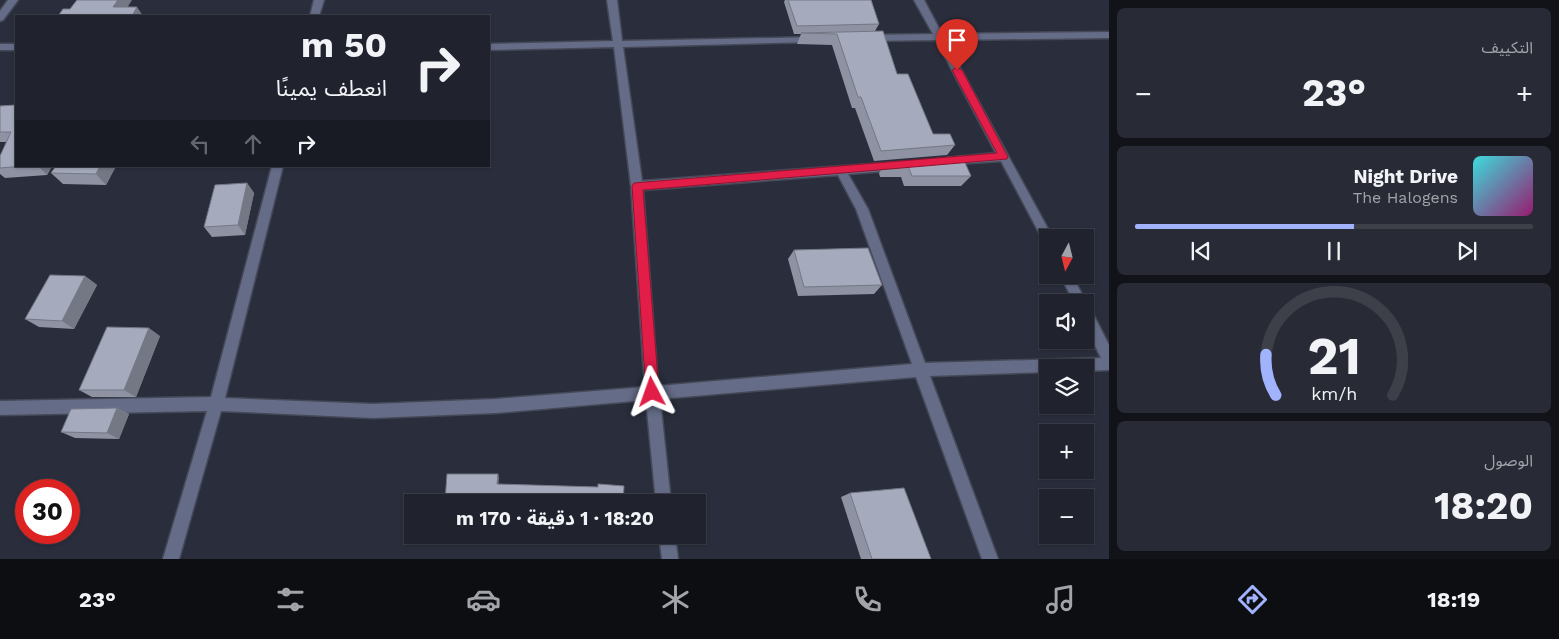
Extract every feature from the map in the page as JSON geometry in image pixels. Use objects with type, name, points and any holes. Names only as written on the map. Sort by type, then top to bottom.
[{"type":"street","points":[[0,18],[12,0]]},
{"type":"street","points":[[315,15],[320,0]]},
{"type":"street","points":[[612,0],[637,186],[652,392],[663,494]]},
{"type":"street","points":[[919,0],[1043,229]]},
{"type":"street","points":[[860,38],[1109,34]]},
{"type":"street","points":[[490,47],[821,39]]},
{"type":"street","points":[[0,47],[15,47]]},
{"type":"street","points":[[937,162],[1003,157]]},
{"type":"street","points":[[637,186],[908,165]]},
{"type":"street","points":[[172,559],[216,404],[278,167]]},
{"type":"street","points":[[841,170],[862,209],[990,559]]},
{"type":"street","points":[[1094,330],[1109,359]]},
{"type":"street","points":[[0,408],[216,404],[372,411],[496,406],[920,370],[1109,364]]},
{"type":"street","points":[[668,544],[670,559]]},
{"type":"building","points":[[77,0],[118,0],[113,7],[137,7],[133,15],[59,15],[63,9],[70,9]]},
{"type":"building","points":[[788,0],[871,0],[879,24],[797,26]]},
{"type":"building","points":[[883,31],[897,74],[908,74],[933,134],[950,134],[955,145],[881,151],[861,97],[858,97],[837,34],[801,33]]},
{"type":"building","points":[[15,105],[15,167],[0,168],[0,156],[11,132],[0,132],[0,106]]},
{"type":"building","points":[[962,156],[971,176],[912,176],[908,166],[888,167],[886,163]]},
{"type":"building","points":[[55,167],[100,167],[96,174],[51,173]]},
{"type":"building","points":[[247,183],[238,225],[204,227],[215,185]]},
{"type":"building","points":[[868,248],[882,285],[804,287],[794,250]]},
{"type":"building","points":[[50,275],[85,276],[62,321],[25,319]]},
{"type":"building","points":[[107,327],[149,328],[124,390],[79,390]]},
{"type":"building","points":[[117,408],[107,433],[61,432],[71,409]]},
{"type":"building","points":[[447,474],[498,474],[497,484],[598,487],[598,484],[624,486],[624,494],[446,494]]},
{"type":"building","points":[[904,488],[931,559],[872,559],[850,493]]},
{"type":"route","points":[[652,392],[637,186],[1003,157],[957,70]]}]
